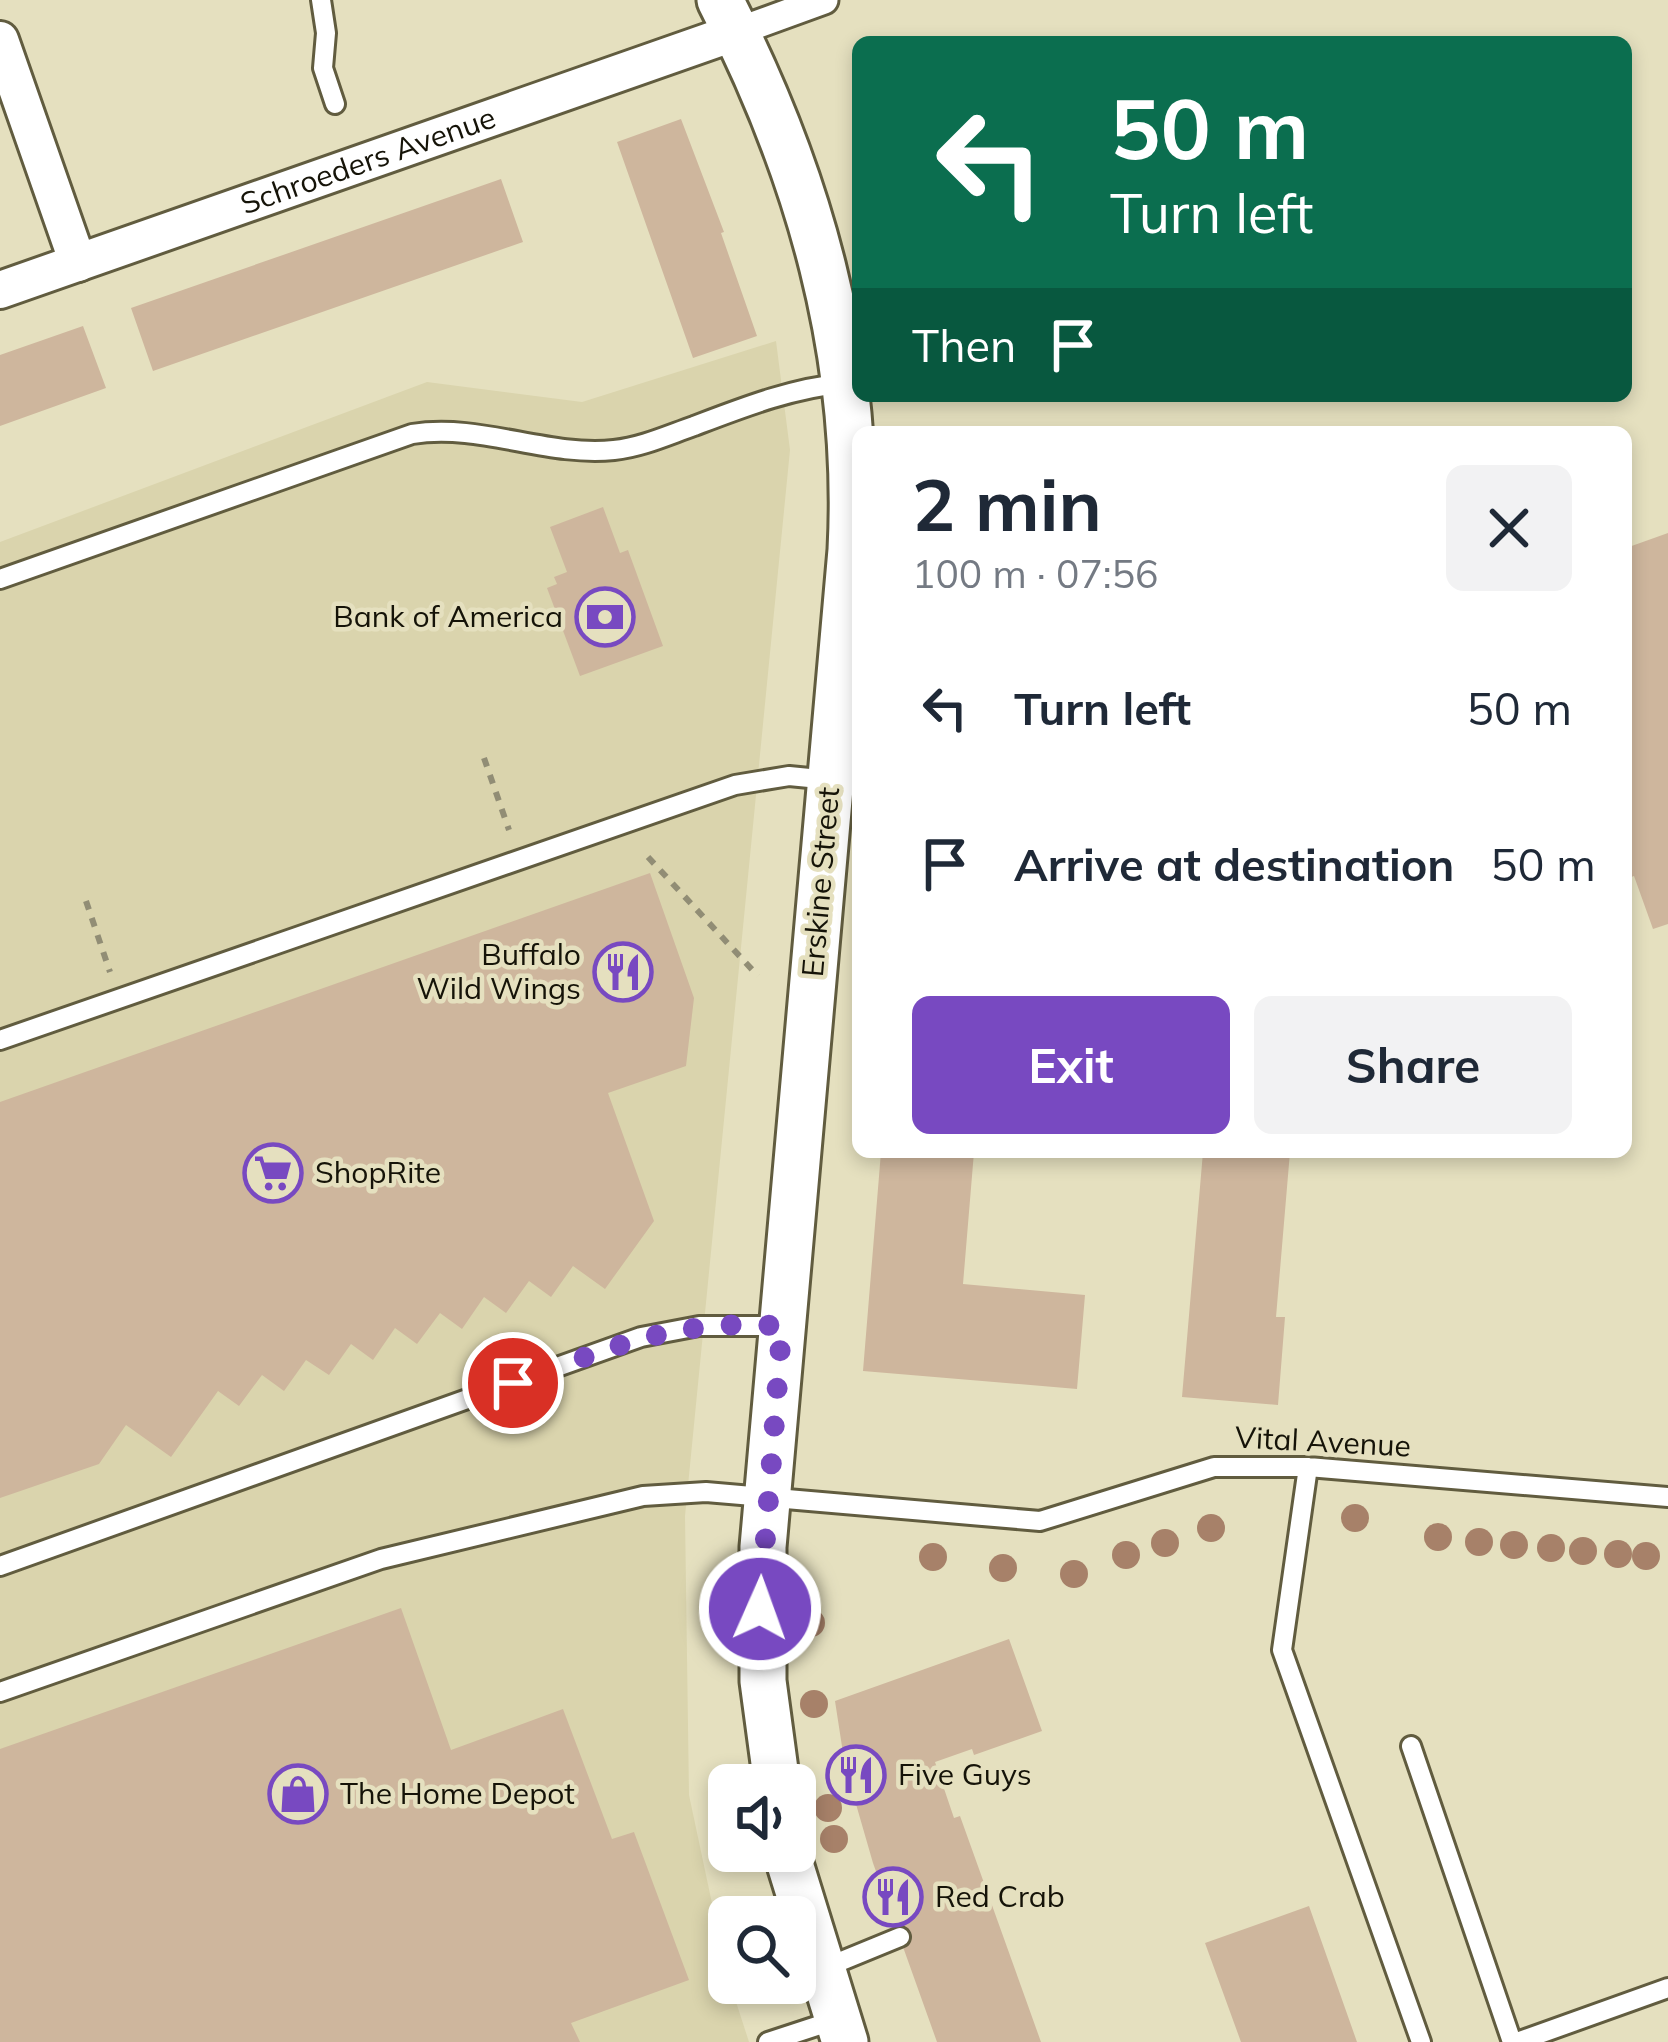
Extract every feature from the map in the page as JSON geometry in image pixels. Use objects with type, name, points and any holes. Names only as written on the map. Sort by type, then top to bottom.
[{"type":"street","points":[[728,16],[824,0]]},
{"type":"street","name":"Schroeders Avenue","points":[[0,290],[728,16]]},
{"type":"street","name":"Erskine Street","points":[[728,16],[803,194],[830,288],[847,382],[852,488]]},
{"type":"street","points":[[0,40],[78,263]]},
{"type":"street","name":"Erskine Street","points":[[775,1764],[762,1645],[767,1496],[852,521]]},
{"type":"street","points":[[793,1872],[841,2031]]},
{"type":"lane","points":[[321,0],[326,15],[323,68],[334,104]]},
{"type":"lane","points":[[0,579],[412,434],[450,430],[575,451],[613,450],[646,443],[788,392],[847,382]]},
{"type":"lane","points":[[0,1040],[735,785],[789,776],[830,780]]},
{"type":"lane","points":[[0,1566],[641,1337],[725,1324],[782,1326]]},
{"type":"lane","name":"Vital Avenue","points":[[0,1692],[381,1559],[628,1499],[692,1492],[767,1496],[1040,1521],[1214,1467],[1308,1467],[1668,1497]]},
{"type":"lane","points":[[1308,1467],[1282,1650],[1421,2042]]},
{"type":"lane","points":[[1411,1746],[1515,2042],[1668,1988]]},
{"type":"lane","points":[[822,1969],[900,1937]]},
{"type":"lane","points":[[768,2042],[841,2031]]},
{"type":"path","points":[[484,758],[509,830]]},
{"type":"path","points":[[648,856],[758,976]]},
{"type":"path","points":[[86,901],[110,972]]},
{"type":"shaded area","points":[[776,341],[790,450],[685,1516],[689,1795],[710,1896],[708,2004],[737,2004],[749,2042],[0,2042],[0,542],[427,382],[582,402]]},
{"type":"building","points":[[681,119],[757,336],[693,358],[617,142]]},
{"type":"building","points":[[501,179],[523,242],[153,371],[131,308]]},
{"type":"building","points":[[83,326],[106,388],[0,426],[0,355]]},
{"type":"building","name":"Bank of America","points":[[603,507],[620,553],[628,550],[663,646],[580,676],[547,588],[557,584],[554,577],[567,572],[550,527]]},
{"type":"building","points":[[1668,533],[1668,924],[1653,929],[1632,877],[1632,546]]},
{"type":"building","points":[[650,873],[694,998],[686,1066],[608,1093],[654,1221],[605,1289],[573,1266],[551,1297],[529,1281],[506,1313],[484,1297],[462,1329],[440,1313],[417,1344],[395,1328],[373,1360],[351,1344],[329,1375],[306,1360],[284,1391],[262,1375],[239,1406],[218,1391],[171,1457],[126,1425],[99,1464],[0,1498],[0,1102]]},
{"type":"building","points":[[881,1158],[974,1158],[963,1284],[1085,1295],[1077,1389],[863,1371]]},
{"type":"building","points":[[1202,1158],[1289,1158],[1276,1317],[1285,1317],[1278,1405],[1182,1397]]},
{"type":"building","name":"The Home Depot","points":[[401,1608],[451,1750],[563,1709],[612,1839],[634,1832],[689,1980],[571,2023],[580,2042],[0,2042],[0,1749]]},
{"type":"building","points":[[1009,1639],[1042,1731],[974,1755],[972,1749],[935,1762],[954,1818],[960,1816],[1041,2042],[937,2042],[873,1863],[845,1766],[835,1701]]},
{"type":"building","points":[[1309,1906],[1357,2042],[1241,2042],[1205,1943]]},
{"type":"place","name":"Bank of America","points":[[605,617]]},
{"type":"place","name":"Buffalo Wild Wings","points":[[623,972]]},
{"type":"place","name":"ShopRite","points":[[273,1173]]},
{"type":"place","name":"Five Guys","points":[[856,1775]]},
{"type":"place","name":"The Home Depot","points":[[298,1794]]},
{"type":"place","name":"Red Crab","points":[[893,1897]]},
{"type":"route","points":[[513,1383],[663,1331],[725,1324],[782,1326],[760,1609]]}]
